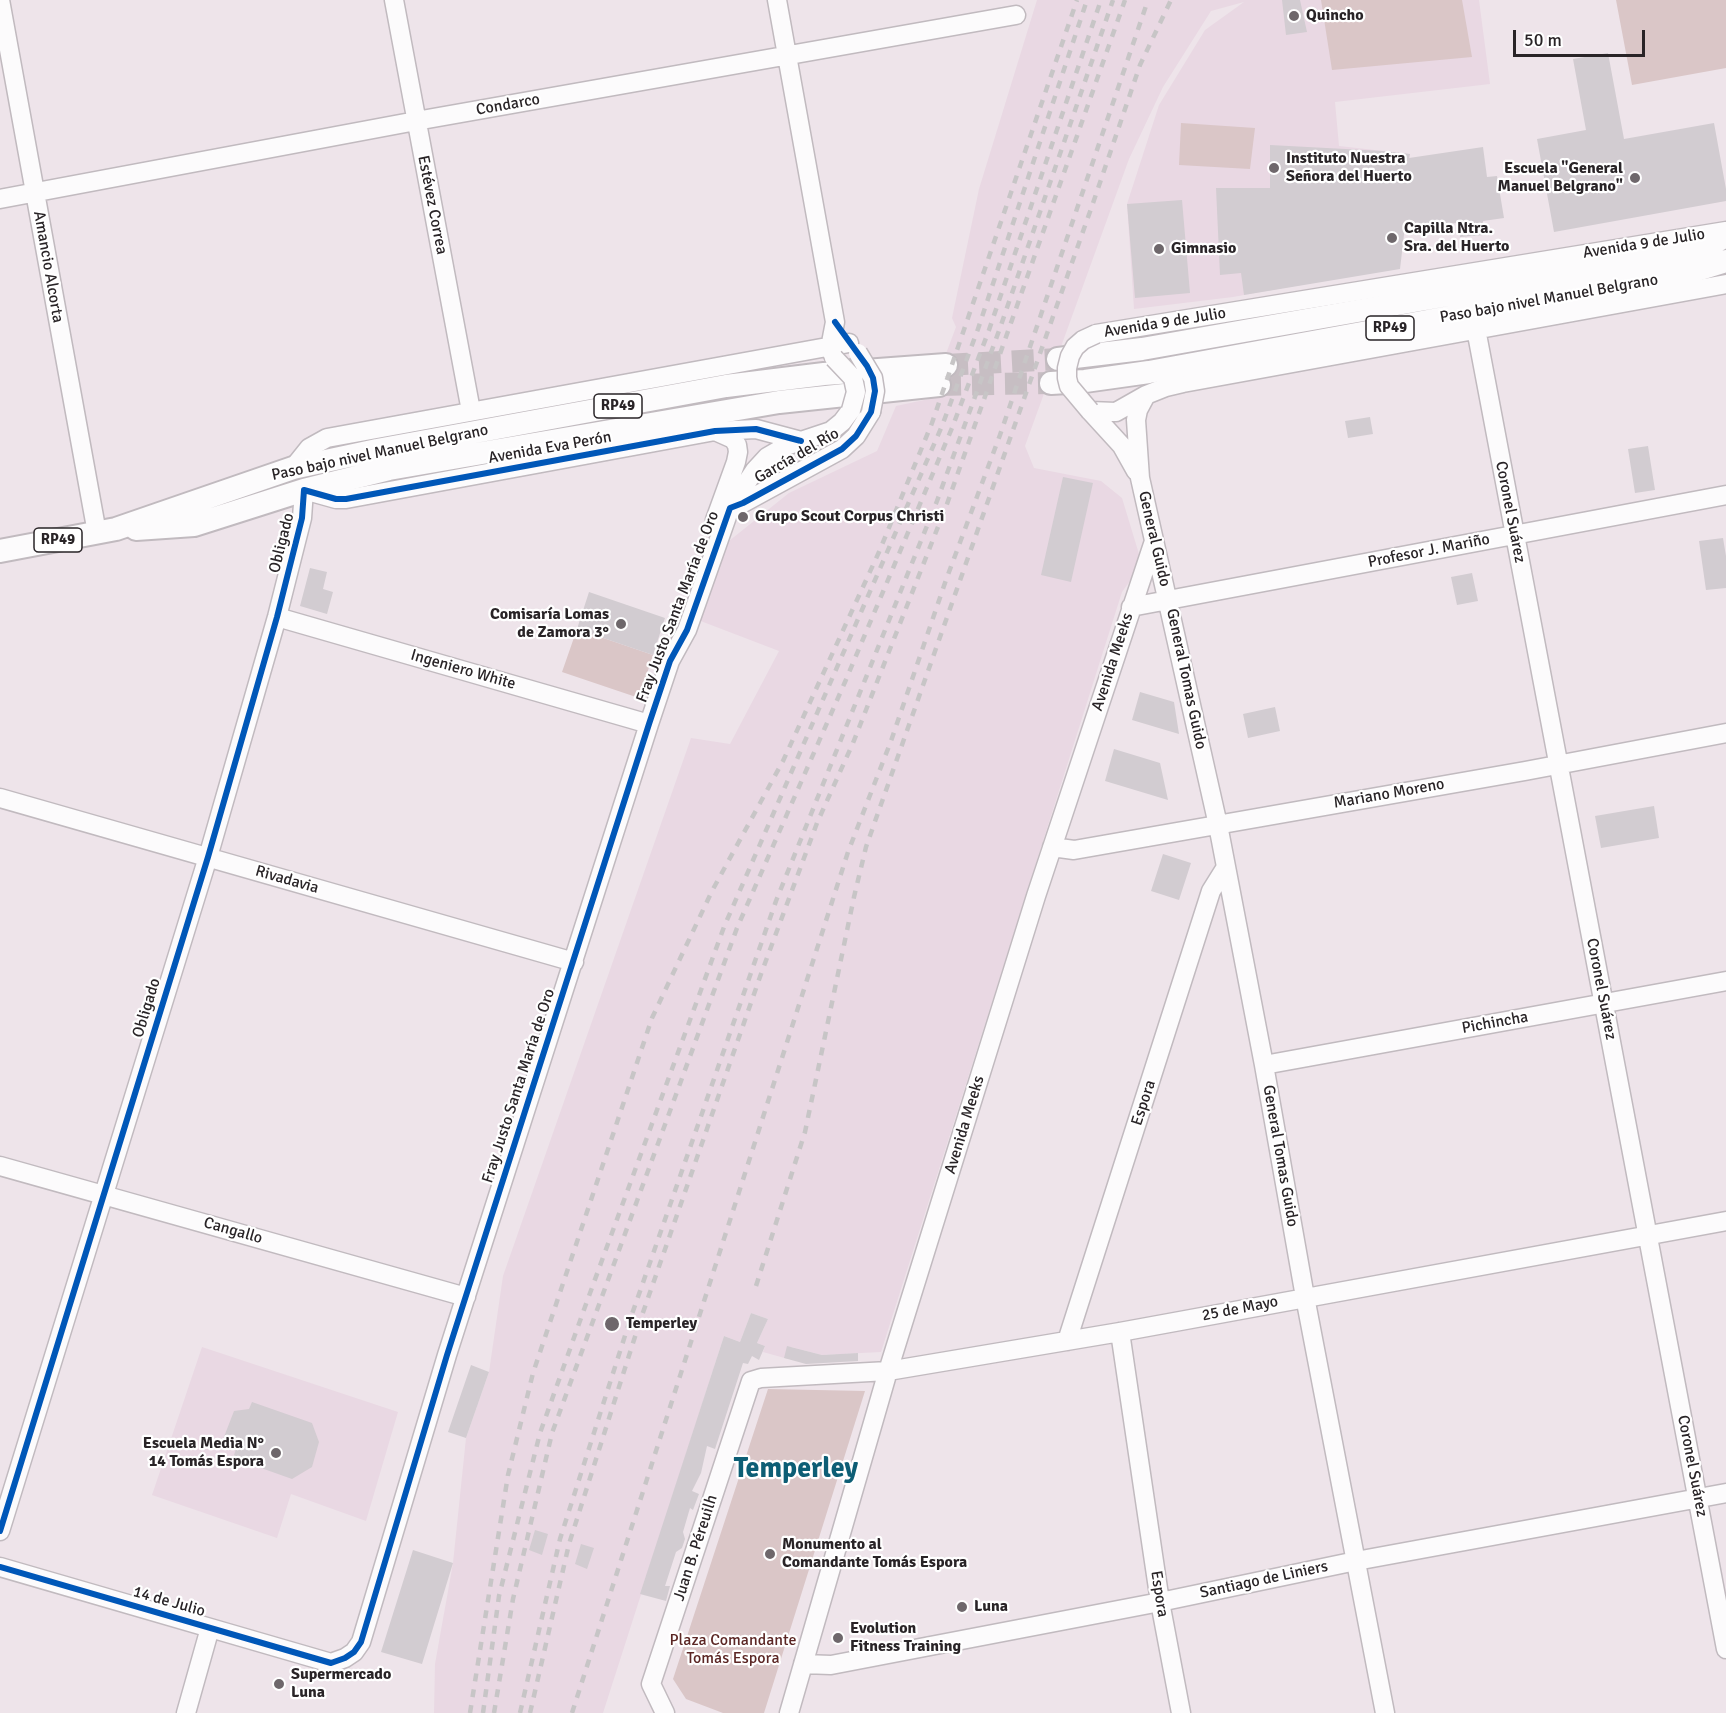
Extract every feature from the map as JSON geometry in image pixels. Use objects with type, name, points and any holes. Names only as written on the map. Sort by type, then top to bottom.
[{"type":"main road","name":"Paso bajo nivel Manuel Belgrano","points":[[1058,359],[1153,347],[1686,253],[1699,250],[1726,236]]},
{"type":"main road","name":"Paso bajo nivel Manuel Belgrano","points":[[1051,382],[1094,380],[1149,372],[1684,274],[1726,261]]},
{"type":"main road","name":"Paso bajo nivel Manuel Belgrano","points":[[824,374],[942,375],[389,469],[304,490],[194,525],[107,531],[294,468],[389,448],[726,386],[824,374]]},
{"type":"main road","name":"RP49","points":[[0,550],[107,531]]},
{"type":"street","name":"Amancio Alcorta","points":[[0,0],[35,194],[107,531]]},
{"type":"street","name":"Estévez Correa","points":[[394,0],[471,411]]},
{"type":"street","name":"García del Río","points":[[724,510],[760,464],[775,451],[831,431],[842,423],[851,410],[856,392],[853,378],[832,353],[835,322],[777,0]]},
{"type":"street","name":"Condarco","points":[[0,199],[416,121],[1016,15]]},
{"type":"street","name":"Avenida 9 de Julio","points":[[1090,411],[1070,386],[1067,368],[1075,347],[1096,334],[1726,231]]},
{"type":"street","points":[[1090,411],[1116,412],[1146,395],[1183,383],[1726,284]]},
{"type":"street","name":"García del Río","points":[[724,510],[743,503],[842,449],[856,436],[871,412],[875,391],[873,378],[835,322]]},
{"type":"street","name":"Coronel Suárez","points":[[1476,329],[1726,1649]]},
{"type":"street","points":[[294,468],[309,448],[327,438],[471,411],[854,348]]},
{"type":"street","name":"General Guido","points":[[1146,395],[1138,410],[1136,420],[1140,478],[1168,600]]},
{"type":"street","name":"General Guido","points":[[1090,411],[1122,446],[1140,478]]},
{"type":"street","name":"Avenida Eva Perón","points":[[304,490],[336,499],[346,499],[715,431],[756,429],[801,441]]},
{"type":"street","name":"Fray Justo Santa María de Oro","points":[[331,1663],[354,1652],[361,1642],[466,1296],[649,724],[670,660],[687,630],[724,510],[738,452],[733,439],[715,431]]},
{"type":"street","name":"Obligado","points":[[0,1531],[208,857],[277,617],[302,518],[304,490]]},
{"type":"street","name":"Profesor J. Mariño","points":[[1131,608],[1726,495]]},
{"type":"street","name":"Avenida Meeks","points":[[789,1713],[888,1371],[1052,847],[1154,541]]},
{"type":"street","name":"General Tomas Guido","points":[[1168,600],[1218,825],[1305,1297],[1386,1713]]},
{"type":"street","name":"Ingeniero White","points":[[277,617],[649,724]]},
{"type":"street","name":"Mariano Moreno","points":[[1052,847],[1074,850],[1726,733]]},
{"type":"street","name":"Rivadavia","points":[[0,798],[574,962]]},
{"type":"street","name":"Espora","points":[[1067,1341],[1211,891],[1226,867]]},
{"type":"street","name":"Pichincha","points":[[1264,1065],[1726,981]]},
{"type":"street","name":"Cangallo","points":[[0,1166],[466,1296]]},
{"type":"street","name":"25 de Mayo","points":[[752,1381],[760,1378],[888,1371],[1120,1332],[1726,1221]]},
{"type":"street","name":"Espora","points":[[1120,1332],[1160,1602],[1181,1713]]},
{"type":"street","name":"Juan B. Péreuilh","points":[[665,1713],[651,1684],[752,1381]]},
{"type":"street","name":"Santiago de Liniers","points":[[803,1664],[831,1665],[1160,1602],[1356,1561],[1726,1493]]},
{"type":"street","name":"14 de Julio","points":[[0,1567],[331,1663]]},
{"type":"street","points":[[186,1713],[210,1628]]},
{"type":"shaded area","points":[[1037,0],[1479,0],[1490,84],[1335,102],[1339,146],[1410,154],[1409,184],[1378,271],[1233,297],[1134,309],[1127,204],[1159,105],[1205,30],[1244,2],[1211,11],[1163,87],[1129,159],[1025,446],[1034,468],[1101,481],[1122,498],[1142,564],[1122,592],[881,1352],[822,1355],[791,1347],[788,1359],[763,1352],[765,1346],[757,1343],[768,1319],[751,1313],[740,1342],[724,1336],[603,1713],[434,1713],[435,1664],[453,1563],[466,1438],[489,1372],[503,1276],[691,738],[730,744],[779,651],[698,620],[729,541],[789,493],[877,451],[896,406],[929,399],[956,327],[952,318],[979,189]]},
{"type":"shaded area","name":"Escuela Media N° 14 Tomás Espora","points":[[202,1347],[398,1412],[366,1521],[291,1494],[277,1538],[152,1495]]},
{"type":"green space","points":[[1321,0],[1462,0],[1472,57],[1332,70]]},
{"type":"green space","points":[[1616,0],[1726,0],[1726,68],[1632,85]]},
{"type":"green space","points":[[1181,123],[1255,128],[1250,169],[1179,165]]},
{"type":"green space","points":[[577,629],[653,655],[639,698],[562,672]]},
{"type":"green space","name":"Plaza Comandante Tomás Espora","points":[[768,1389],[865,1391],[764,1713],[723,1713],[686,1699],[673,1679]]},
{"type":"building","name":"Quincho","points":[[1282,0],[1300,0],[1307,32],[1286,35]]},
{"type":"building","points":[[1608,53],[1624,139],[1714,123],[1726,189],[1726,201],[1554,232],[1537,139],[1586,130],[1573,59]]},
{"type":"building","points":[[1270,145],[1383,151],[1410,154],[1409,158],[1483,147],[1487,177],[1497,176],[1504,218],[1483,221],[1484,235],[1460,237],[1458,223],[1405,226],[1400,269],[1244,295],[1241,273],[1220,275],[1216,188],[1270,188]]},
{"type":"building","name":"Gimnasio","points":[[1182,200],[1190,293],[1135,298],[1127,204]]},
{"type":"building","points":[[1370,417],[1373,434],[1348,438],[1345,421]]},
{"type":"building","points":[[1648,446],[1655,490],[1635,493],[1628,449]]},
{"type":"building","points":[[1063,477],[1093,483],[1071,582],[1041,575]]},
{"type":"building","points":[[1723,538],[1726,556],[1726,588],[1706,590],[1699,541]]},
{"type":"building","points":[[310,568],[327,572],[323,589],[333,592],[327,614],[300,606]]},
{"type":"building","points":[[1472,573],[1478,601],[1457,605],[1451,577]]},
{"type":"building","name":"Comisaría Lomas de Zamora 3°","points":[[589,592],[665,618],[653,655],[577,629]]},
{"type":"building","points":[[1140,692],[1174,702],[1179,734],[1132,720]]},
{"type":"building","points":[[1275,707],[1280,731],[1248,738],[1243,714]]},
{"type":"building","points":[[1114,749],[1160,763],[1168,800],[1105,781]]},
{"type":"building","points":[[1654,806],[1659,838],[1601,848],[1595,816]]},
{"type":"building","points":[[1163,854],[1191,863],[1179,900],[1151,891]]},
{"type":"building","points":[[751,1313],[768,1319],[757,1343],[765,1346],[759,1360],[752,1356],[748,1364],[743,1363],[715,1449],[707,1446],[701,1473],[692,1491],[699,1494],[693,1510],[690,1508],[683,1532],[685,1539],[682,1548],[676,1552],[665,1586],[670,1586],[666,1601],[640,1594],[724,1336],[740,1342]]},
{"type":"building","points":[[787,1346],[822,1355],[858,1353],[858,1361],[806,1364],[784,1358]]},
{"type":"building","points":[[471,1365],[489,1372],[466,1438],[448,1432]]},
{"type":"building","points":[[252,1402],[312,1423],[319,1442],[312,1467],[292,1479],[233,1458],[236,1449],[222,1442],[234,1411],[249,1409]]},
{"type":"building","points":[[535,1530],[548,1534],[542,1555],[529,1550]]},
{"type":"building","points":[[581,1544],[594,1548],[587,1569],[575,1564]]},
{"type":"building","points":[[413,1550],[453,1563],[422,1664],[381,1652]]},
{"type":"tunnel","points":[[946,365],[1058,359]]},
{"type":"tunnel","points":[[939,385],[1051,383]]},
{"type":"railway","points":[[470,1713],[508,1475],[533,1373],[652,1018],[712,891],[783,761],[879,552],[932,423],[1077,0]]},
{"type":"railway","points":[[483,1713],[499,1596],[540,1433],[724,927],[942,426],[978,329],[1087,0]]},
{"type":"railway","points":[[494,1713],[513,1599],[552,1433],[737,928],[845,682],[952,428],[989,330],[1101,0]]},
{"type":"railway","points":[[520,1713],[560,1539],[631,1317],[776,901],[937,501],[1000,328],[1113,0]]},
{"type":"railway","points":[[530,1713],[569,1544],[640,1321],[761,974],[817,823],[853,743],[947,504],[1125,0]]},
{"type":"railway","points":[[572,1713],[848,852],[891,741],[946,580],[1000,435],[1148,0]]},
{"type":"railway","points":[[756,1286],[805,1132],[866,847],[1140,65],[1171,0]]},
{"type":"cycle path","points":[[0,1567],[331,1663],[354,1652],[361,1642],[447,1355],[649,724],[670,661],[687,630],[730,508],[842,449],[856,436],[871,412],[875,391],[873,378],[835,322]]},
{"type":"cycle path","points":[[0,1531],[208,857],[277,617],[302,518],[304,490],[336,499],[346,499],[715,431],[756,429],[801,441]]},
{"type":"place","name":"Quincho","points":[[1294,16]]},
{"type":"place","name":"Instituto Nuestra Señora del Huerto","points":[[1274,168]]},
{"type":"place","name":"Escuela \"General Manuel Belgrano\"","points":[[1635,178]]},
{"type":"place","name":"Capilla Ntra. Sra. del Huerto","points":[[1392,238]]},
{"type":"place","name":"Gimnasio","points":[[1159,249]]},
{"type":"place","name":"Grupo Scout Corpus Christi","points":[[743,517]]},
{"type":"place","name":"Comisaría Lomas de Zamora 3°","points":[[621,624]]},
{"type":"place","name":"Temperley","points":[[612,1324]]},
{"type":"place","name":"Escuela Media N° 14 Tomás Espora","points":[[276,1453]]},
{"type":"place","name":"Monumento al Comandante Tomás Espora","points":[[770,1554]]},
{"type":"place","name":"Luna","points":[[962,1607]]},
{"type":"place","name":"Evolution Fitness Training","points":[[838,1638]]},
{"type":"place","name":"Supermercado Luna","points":[[279,1684]]},
{"type":"district","name":"Temperley","points":[[796,1470]]}]
